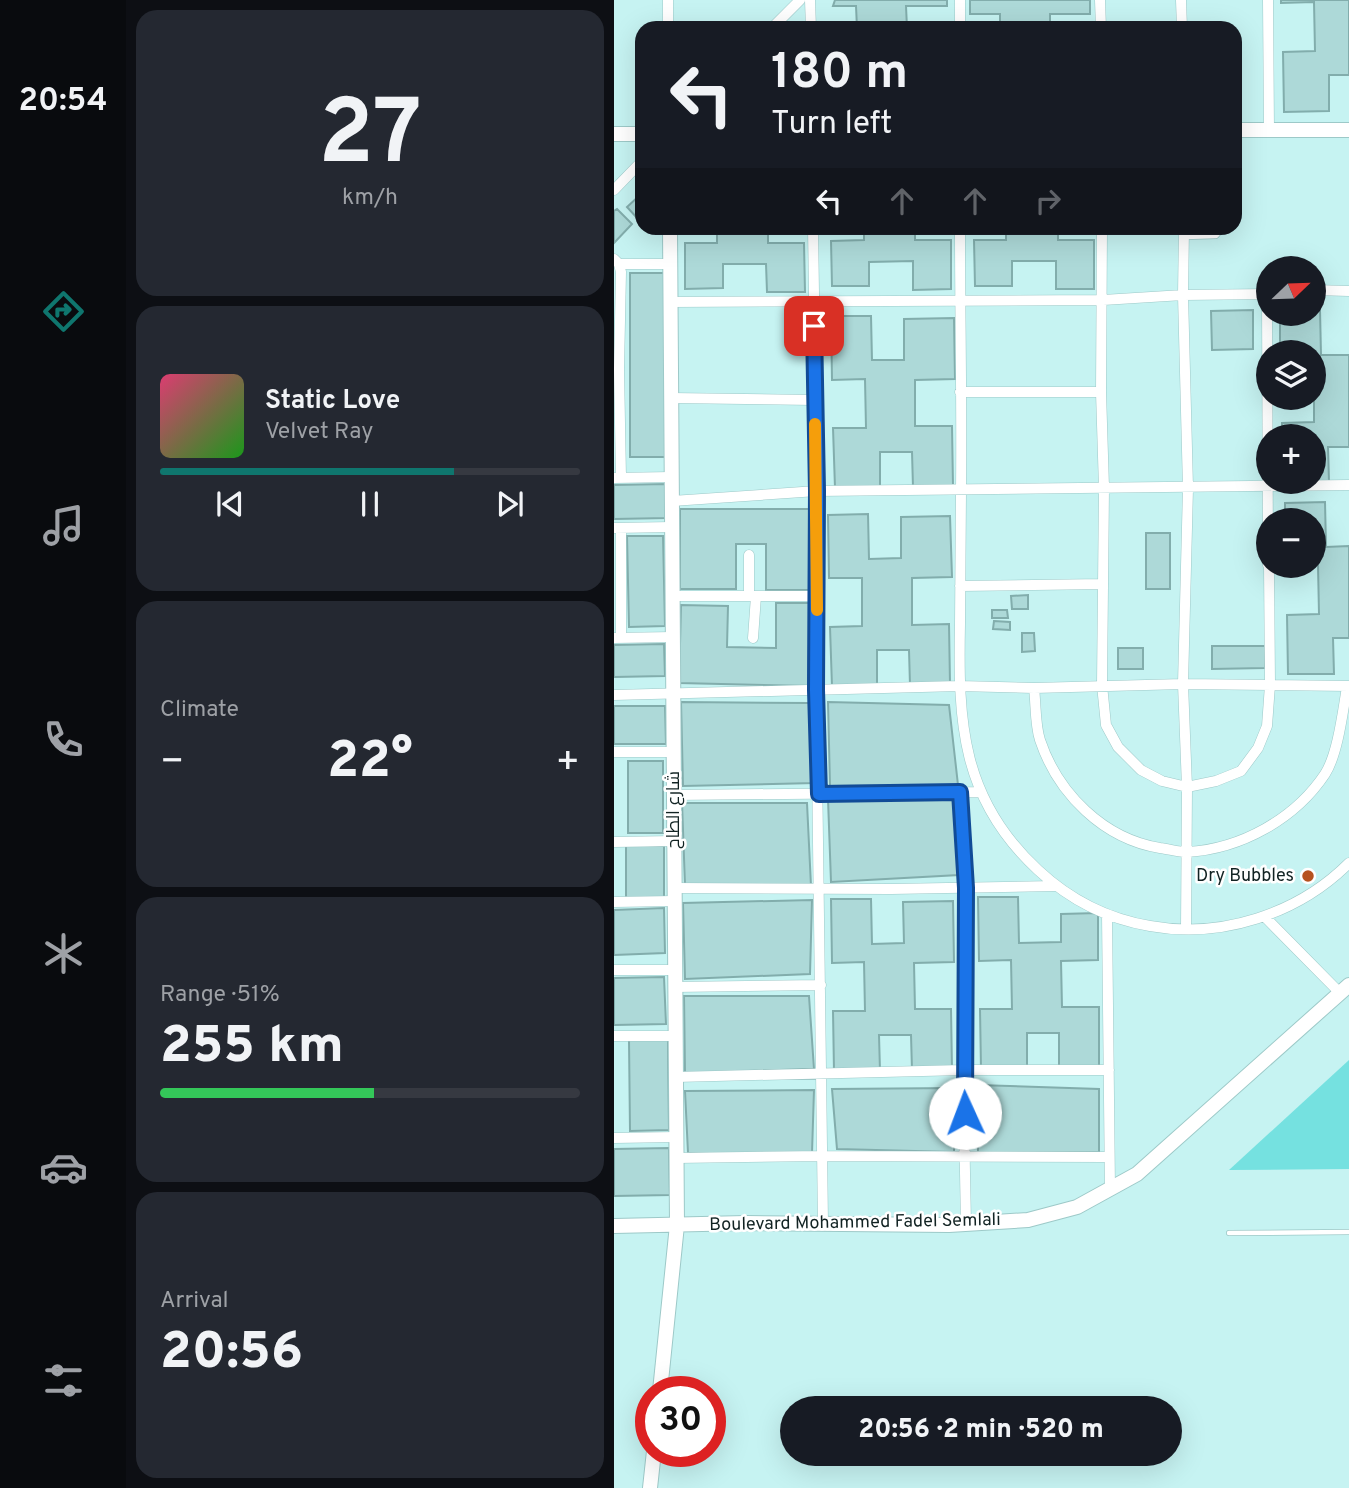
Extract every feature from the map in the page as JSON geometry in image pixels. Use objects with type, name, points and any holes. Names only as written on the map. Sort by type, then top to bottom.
[{"type":"street","points":[[668,0],[668,21]]},
{"type":"street","points":[[779,21],[800,0]]},
{"type":"street","points":[[810,0],[811,21]]},
{"type":"street","points":[[960,0],[960,21]]},
{"type":"street","points":[[1100,0],[1101,21]]},
{"type":"street","points":[[1181,0],[1182,21]]},
{"type":"street","points":[[1268,0],[1269,130]]},
{"type":"street","points":[[1242,130],[1349,130]]},
{"type":"street","points":[[614,134],[635,134]]},
{"type":"street","points":[[614,190],[635,168]]},
{"type":"street","name":"شارع الطاح","points":[[662,1376],[677,1225],[670,235]]},
{"type":"street","points":[[813,235],[823,1224]]},
{"type":"street","points":[[960,235],[962,489],[959,686],[965,742],[980,792],[997,824],[1019,852],[1055,886],[1107,914],[1146,925],[1186,929],[1226,927],[1265,917],[1302,900],[1336,877],[1349,863]]},
{"type":"street","points":[[1102,235],[1102,685],[1106,725],[1118,747],[1141,770],[1162,781],[1187,787],[1216,781],[1241,771],[1258,748],[1267,726],[1270,685],[1268,578]]},
{"type":"street","points":[[1184,235],[1188,488],[1183,684],[1187,787],[1186,929]]},
{"type":"street","points":[[616,262],[670,264]]},
{"type":"street","points":[[616,262],[621,271],[617,319],[618,478],[671,477]]},
{"type":"street","points":[[1326,290],[1349,291]]},
{"type":"street","points":[[670,302],[1103,300],[1256,294]]},
{"type":"street","points":[[1267,424],[1268,326]]},
{"type":"street","points":[[960,392],[1101,392]]},
{"type":"street","points":[[671,398],[814,400]]},
{"type":"street","points":[[672,501],[817,491],[1256,485]]},
{"type":"street","points":[[1326,485],[1349,485]]},
{"type":"street","points":[[672,527],[618,528],[618,638],[672,637]]},
{"type":"street","points":[[749,555],[753,638]]},
{"type":"street","points":[[960,586],[1103,583]]},
{"type":"street","points":[[672,596],[817,596]]},
{"type":"street","points":[[614,695],[959,686],[1034,688],[1183,684],[1348,687],[1340,731],[1327,772],[1300,803],[1267,830],[1226,844],[1186,852],[1142,845],[1119,835],[1097,822],[1063,786],[1039,739],[1034,688]]},
{"type":"street","points":[[614,752],[673,752]]},
{"type":"street","points":[[960,792],[966,888],[963,1070],[966,1224]]},
{"type":"street","points":[[674,795],[980,792]]},
{"type":"street","points":[[614,842],[674,841]]},
{"type":"street","points":[[614,902],[674,895],[820,889],[1055,886]]},
{"type":"street","points":[[1107,914],[1110,1190]]},
{"type":"street","points":[[1265,917],[1345,989]]},
{"type":"street","points":[[614,970],[675,970]]},
{"type":"street","points":[[675,987],[821,985]]},
{"type":"street","name":"Boulevard Mohammed Fadel Semlali","points":[[614,1226],[966,1224],[1028,1220],[1077,1207],[1137,1174],[1345,989]]},
{"type":"street","points":[[614,1036],[675,1036]]},
{"type":"street","points":[[676,1077],[963,1070],[1109,1070]]},
{"type":"street","points":[[614,1138],[676,1137]]},
{"type":"street","points":[[676,1158],[1109,1157]]},
{"type":"street","points":[[650,1488],[652,1467]]},
{"type":"lane","points":[[1229,1233],[1349,1232]]},
{"type":"shaded area","points":[[1349,1060],[1349,1169],[1229,1170]]},
{"type":"building","points":[[835,0],[947,0],[947,6],[906,6],[907,21],[857,21],[856,6],[833,6]]},
{"type":"building","points":[[970,0],[1090,0],[1090,14],[1050,14],[1050,21],[1000,21],[1000,14],[970,14]]},
{"type":"building","points":[[1281,0],[1349,0],[1349,75],[1329,75],[1329,111],[1284,112],[1283,52],[1315,51],[1314,2],[1281,3]]},
{"type":"building","points":[[635,200],[635,216],[627,207]]},
{"type":"building","points":[[617,209],[632,224],[614,243],[614,211]]},
{"type":"building","points":[[717,235],[768,235],[768,243],[804,243],[805,292],[767,292],[766,264],[723,264],[723,288],[685,289],[685,243],[717,243]]},
{"type":"building","points":[[864,235],[915,235],[915,240],[951,240],[951,289],[913,290],[913,261],[869,262],[869,286],[832,286],[831,241],[864,240]]},
{"type":"building","points":[[1006,235],[1058,235],[1058,240],[1094,240],[1094,289],[1056,289],[1056,261],[1012,261],[1012,286],[975,286],[974,240],[1006,240]]},
{"type":"building","points":[[630,273],[665,273],[666,457],[630,457]]},
{"type":"building","points":[[1253,310],[1253,349],[1212,350],[1211,311]]},
{"type":"building","points":[[831,316],[871,316],[872,360],[904,360],[904,319],[954,318],[955,379],[915,380],[915,426],[952,426],[953,486],[913,487],[912,452],[880,452],[880,487],[835,488],[833,428],[866,428],[865,379],[832,380]]},
{"type":"building","points":[[1280,326],[1320,326],[1321,340],[1280,340]]},
{"type":"building","points":[[1326,355],[1349,355],[1349,447],[1328,447],[1329,482],[1326,482],[1326,424],[1282,424],[1314,422],[1314,410],[1326,410]]},
{"type":"building","points":[[667,484],[668,518],[614,519],[614,485]]},
{"type":"building","points":[[1325,502],[1325,508],[1285,508],[1285,503]]},
{"type":"building","points":[[680,509],[809,509],[810,590],[766,590],[766,544],[736,544],[736,589],[680,589]]},
{"type":"building","points":[[868,514],[869,559],[901,558],[901,517],[950,516],[952,577],[912,578],[912,625],[949,624],[950,684],[910,685],[909,650],[877,650],[877,686],[832,687],[830,627],[862,626],[862,578],[829,578],[828,515]]},
{"type":"building","points":[[1146,533],[1170,533],[1170,589],[1146,589]]},
{"type":"building","points":[[627,536],[663,536],[665,626],[629,627]]},
{"type":"building","points":[[1349,546],[1349,638],[1333,638],[1334,674],[1288,674],[1287,615],[1319,614],[1318,578],[1326,578],[1326,547]]},
{"type":"building","points":[[1028,595],[1028,609],[1012,609],[1011,596]]},
{"type":"building","points":[[776,603],[810,603],[808,686],[679,683],[681,605],[728,606],[727,647],[776,648]]},
{"type":"building","points":[[992,610],[1007,610],[1008,618],[992,618]]},
{"type":"building","points":[[994,621],[1010,622],[1010,630],[993,629]]},
{"type":"building","points":[[1022,633],[1034,633],[1035,651],[1022,652]]},
{"type":"building","points":[[664,644],[665,676],[614,677],[614,645]]},
{"type":"building","points":[[1212,646],[1265,646],[1265,668],[1212,669]]},
{"type":"building","points":[[1118,648],[1143,648],[1143,669],[1118,669]]},
{"type":"building","points":[[681,702],[809,703],[815,783],[683,786]]},
{"type":"building","points":[[828,702],[949,705],[958,785],[830,786]]},
{"type":"building","points":[[614,706],[665,706],[666,744],[614,744]]},
{"type":"building","points":[[628,761],[663,761],[663,833],[628,833]]},
{"type":"building","points":[[828,799],[956,800],[959,875],[831,882]]},
{"type":"building","points":[[682,803],[807,803],[811,886],[685,885]]},
{"type":"building","points":[[626,846],[664,846],[664,898],[626,898]]},
{"type":"building","points":[[978,897],[1018,897],[1019,943],[1061,942],[1061,914],[1098,913],[1098,960],[1061,961],[1062,1007],[1099,1007],[1099,1067],[1059,1068],[1059,1033],[1027,1033],[1027,1069],[981,1069],[980,1009],[1012,1009],[1011,960],[979,961]]},
{"type":"building","points":[[831,899],[871,899],[872,944],[904,943],[903,902],[953,901],[954,962],[914,963],[915,1009],[951,1009],[952,1069],[912,1070],[911,1035],[879,1035],[880,1071],[834,1071],[833,1011],[865,1011],[864,962],[832,963]]},
{"type":"building","points":[[812,900],[810,974],[685,979],[683,903]]},
{"type":"building","points":[[664,908],[665,953],[614,955],[614,910]]},
{"type":"building","points":[[664,977],[666,1024],[614,1025],[614,978]]},
{"type":"building","points":[[684,996],[809,996],[814,1069],[685,1073]]},
{"type":"building","points":[[629,1040],[668,1040],[669,1130],[630,1131]]},
{"type":"building","points":[[977,1085],[1099,1089],[1099,1152],[978,1153]]},
{"type":"building","points":[[955,1088],[954,1152],[837,1149],[832,1089]]},
{"type":"building","points":[[814,1090],[812,1153],[688,1153],[685,1091]]},
{"type":"building","points":[[669,1148],[670,1195],[614,1196],[614,1149]]},
{"type":"slow traffic","points":[[815,424],[817,610]]},
{"type":"place","name":"Dry Bubbles","points":[[1308,876]]},
{"type":"route","points":[[814,326],[819,794],[960,792],[966,888],[963,1070],[965,1113]]}]
